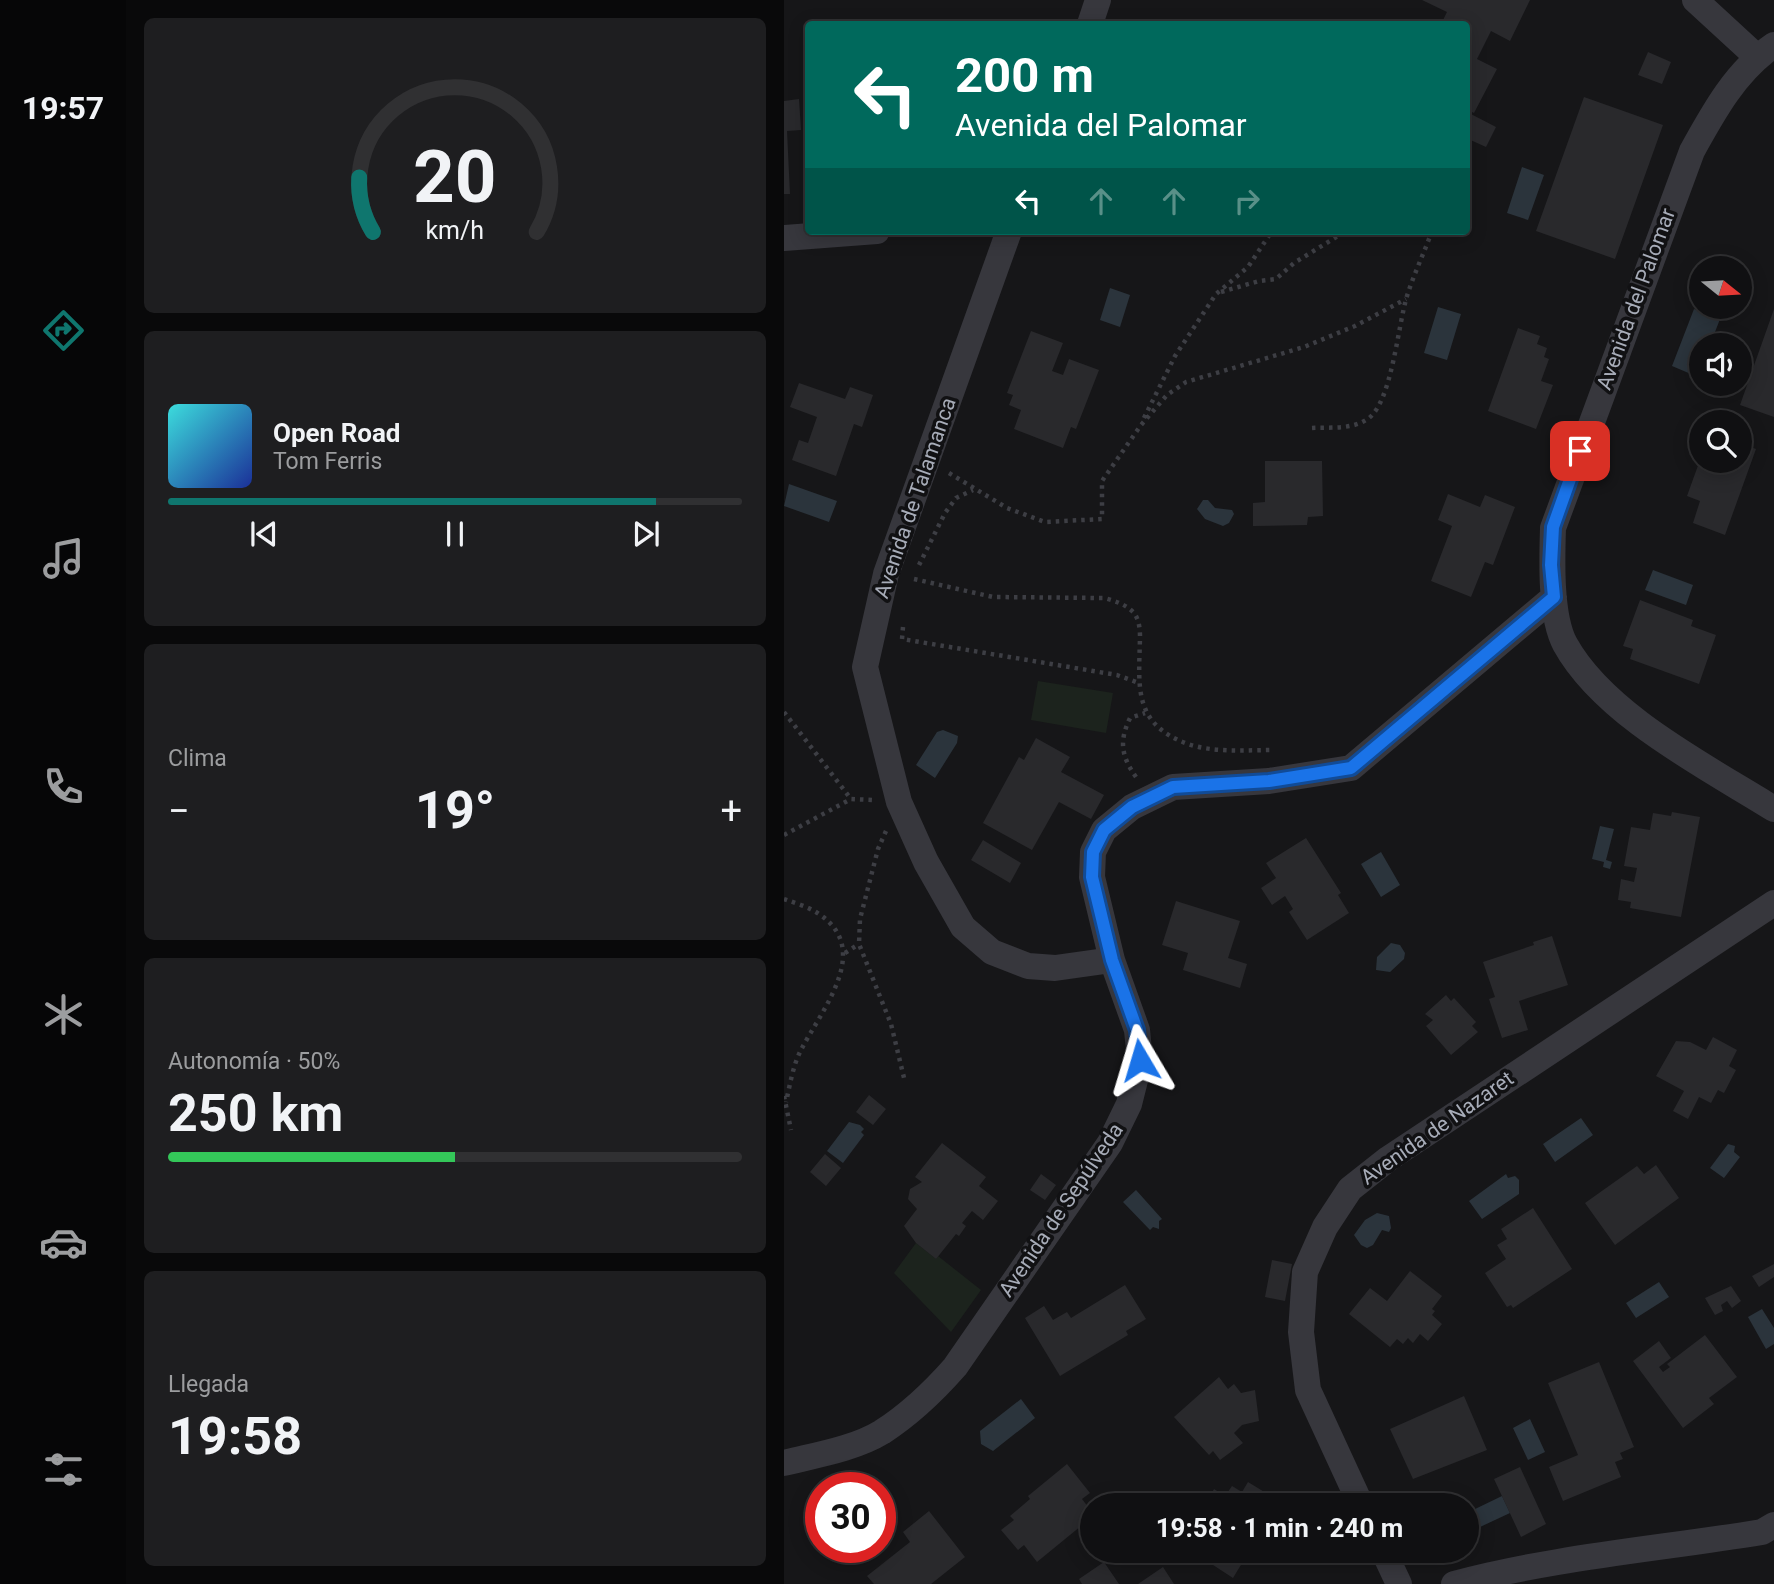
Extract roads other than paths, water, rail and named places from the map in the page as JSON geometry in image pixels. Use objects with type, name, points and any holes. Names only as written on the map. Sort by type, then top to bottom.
[{"type":"street","points":[[1091,21],[1098,0]]},
{"type":"street","points":[[1695,0],[1765,51]]},
{"type":"street","name":"Avenida del Palomar","points":[[1765,51],[1720,100],[1692,151],[1677,186],[1553,527],[1551,565],[1554,597],[1564,643],[1598,688],[1637,721],[1774,809]]},
{"type":"street","points":[[784,238],[824,235]]},
{"type":"street","name":"Avenida de Talamanca","points":[[1008,235],[886,574],[865,667],[899,801],[926,862],[963,928],[992,952],[1028,966],[1055,968],[1112,960]]},
{"type":"street","name":"Avenida de Sepúlveda","points":[[784,1463],[832,1451],[880,1433],[927,1399],[955,1367],[1110,1143],[1129,1104],[1140,1060],[1137,1030],[1112,960],[1092,877],[1093,852],[1104,830],[1132,807],[1173,787],[1269,781],[1351,768],[1554,597]]},
{"type":"street","name":"Avenida de Nazaret","points":[[1355,1493],[1308,1390],[1301,1332],[1305,1272],[1325,1227],[1350,1189],[1388,1159],[1774,903]]},
{"type":"street","points":[[1454,1584],[1516,1576],[1762,1532],[1774,1525]]},
{"type":"street","points":[[1389,1563],[1399,1584]]}]
